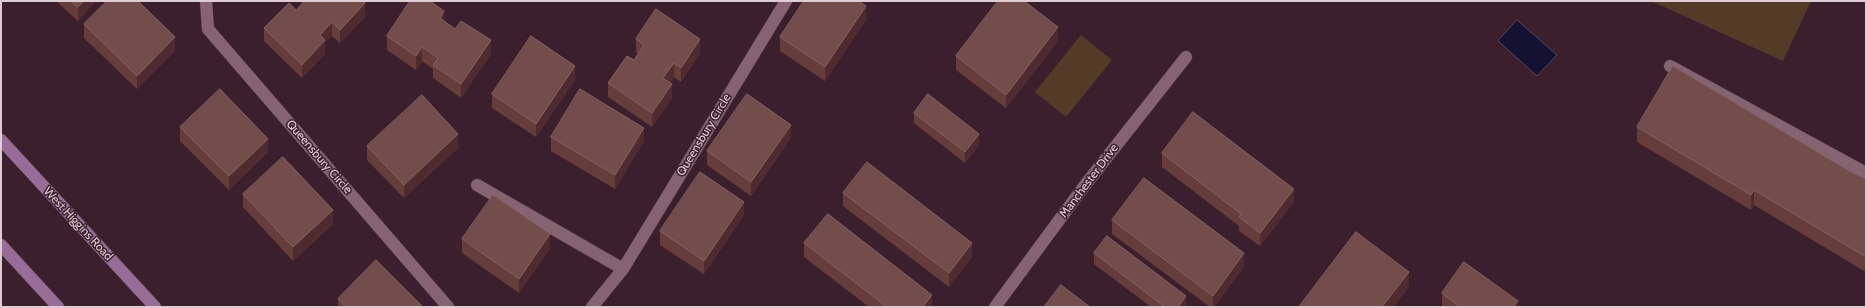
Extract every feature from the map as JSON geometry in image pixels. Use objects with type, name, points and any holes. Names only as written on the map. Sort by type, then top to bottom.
[{"type":"main road","name":"West Higgins Road","points":[[1,140],[155,307]]},
{"type":"main road","points":[[1,245],[58,307]]},
{"type":"street","name":"Queensbury Circle","points":[[206,1],[208,29],[448,307]]},
{"type":"street","name":"Queensbury Circle","points":[[592,307],[623,269],[786,1]]},
{"type":"street","name":"Manchester Drive","points":[[995,307],[1085,185],[1186,57]]},
{"type":"street","points":[[1670,66],[1866,173]]},
{"type":"street","points":[[477,185],[623,269]]},
{"type":"shaded area","points":[[1651,1],[1811,1],[1783,61]]},
{"type":"shaded area","points":[[1517,20],[1557,55],[1537,76],[1498,41]]},
{"type":"shaded area","points":[[1081,35],[1112,60],[1066,117],[1035,92]]},
{"type":"building","points":[[71,1],[84,1],[78,7]]},
{"type":"building","points":[[107,1],[138,1],[175,37],[137,76],[84,24]]},
{"type":"building","points":[[305,1],[363,1],[365,3],[340,30],[332,22],[320,35],[325,40],[302,65],[264,28],[289,3],[296,10]]},
{"type":"building","points":[[410,1],[430,1],[444,11],[440,18],[455,29],[461,21],[491,40],[461,84],[433,65],[438,58],[422,47],[416,56],[387,36]]},
{"type":"building","points":[[804,1],[859,1],[866,6],[825,67],[780,37]]},
{"type":"building","points":[[998,1],[1024,1],[1058,27],[1006,95],[956,56]]},
{"type":"building","points":[[656,9],[700,39],[681,68],[674,63],[663,78],[672,84],[652,113],[608,83],[627,56],[634,60],[644,45],[636,39]]},
{"type":"building","points":[[531,36],[575,66],[536,124],[492,94]]},
{"type":"building","points":[[1673,66],[1866,181],[1866,257],[1754,190],[1751,195],[1637,127]]},
{"type":"building","points":[[220,89],[268,139],[229,176],[180,127]]},
{"type":"building","points":[[580,89],[644,128],[615,175],[551,137]]},
{"type":"building","points":[[747,94],[791,125],[751,182],[707,151]]},
{"type":"building","points":[[928,94],[979,134],[965,152],[914,113]]},
{"type":"building","points":[[422,95],[458,134],[404,185],[367,146]]},
{"type":"building","points":[[1193,112],[1294,189],[1260,233],[1239,217],[1241,214],[1162,153]]},
{"type":"building","points":[[283,157],[333,210],[293,247],[243,194]]},
{"type":"building","points":[[867,162],[972,243],[949,273],[843,193]]},
{"type":"building","points":[[700,172],[744,202],[704,261],[660,231]]},
{"type":"building","points":[[1144,178],[1244,253],[1213,296],[1112,220]]},
{"type":"building","points":[[493,195],[550,234],[519,279],[462,239]]},
{"type":"building","points":[[828,214],[932,295],[923,307],[887,307],[804,243]]},
{"type":"building","points":[[1356,232],[1409,272],[1382,307],[1299,307]]},
{"type":"building","points":[[1107,236],[1186,296],[1178,307],[1165,307],[1094,253]]},
{"type":"building","points":[[376,260],[423,307],[346,307],[338,299]]},
{"type":"building","points":[[1464,262],[1518,301],[1513,307],[1460,307],[1442,293]]},
{"type":"building","points":[[1061,285],[1090,307],[1044,307]]}]
